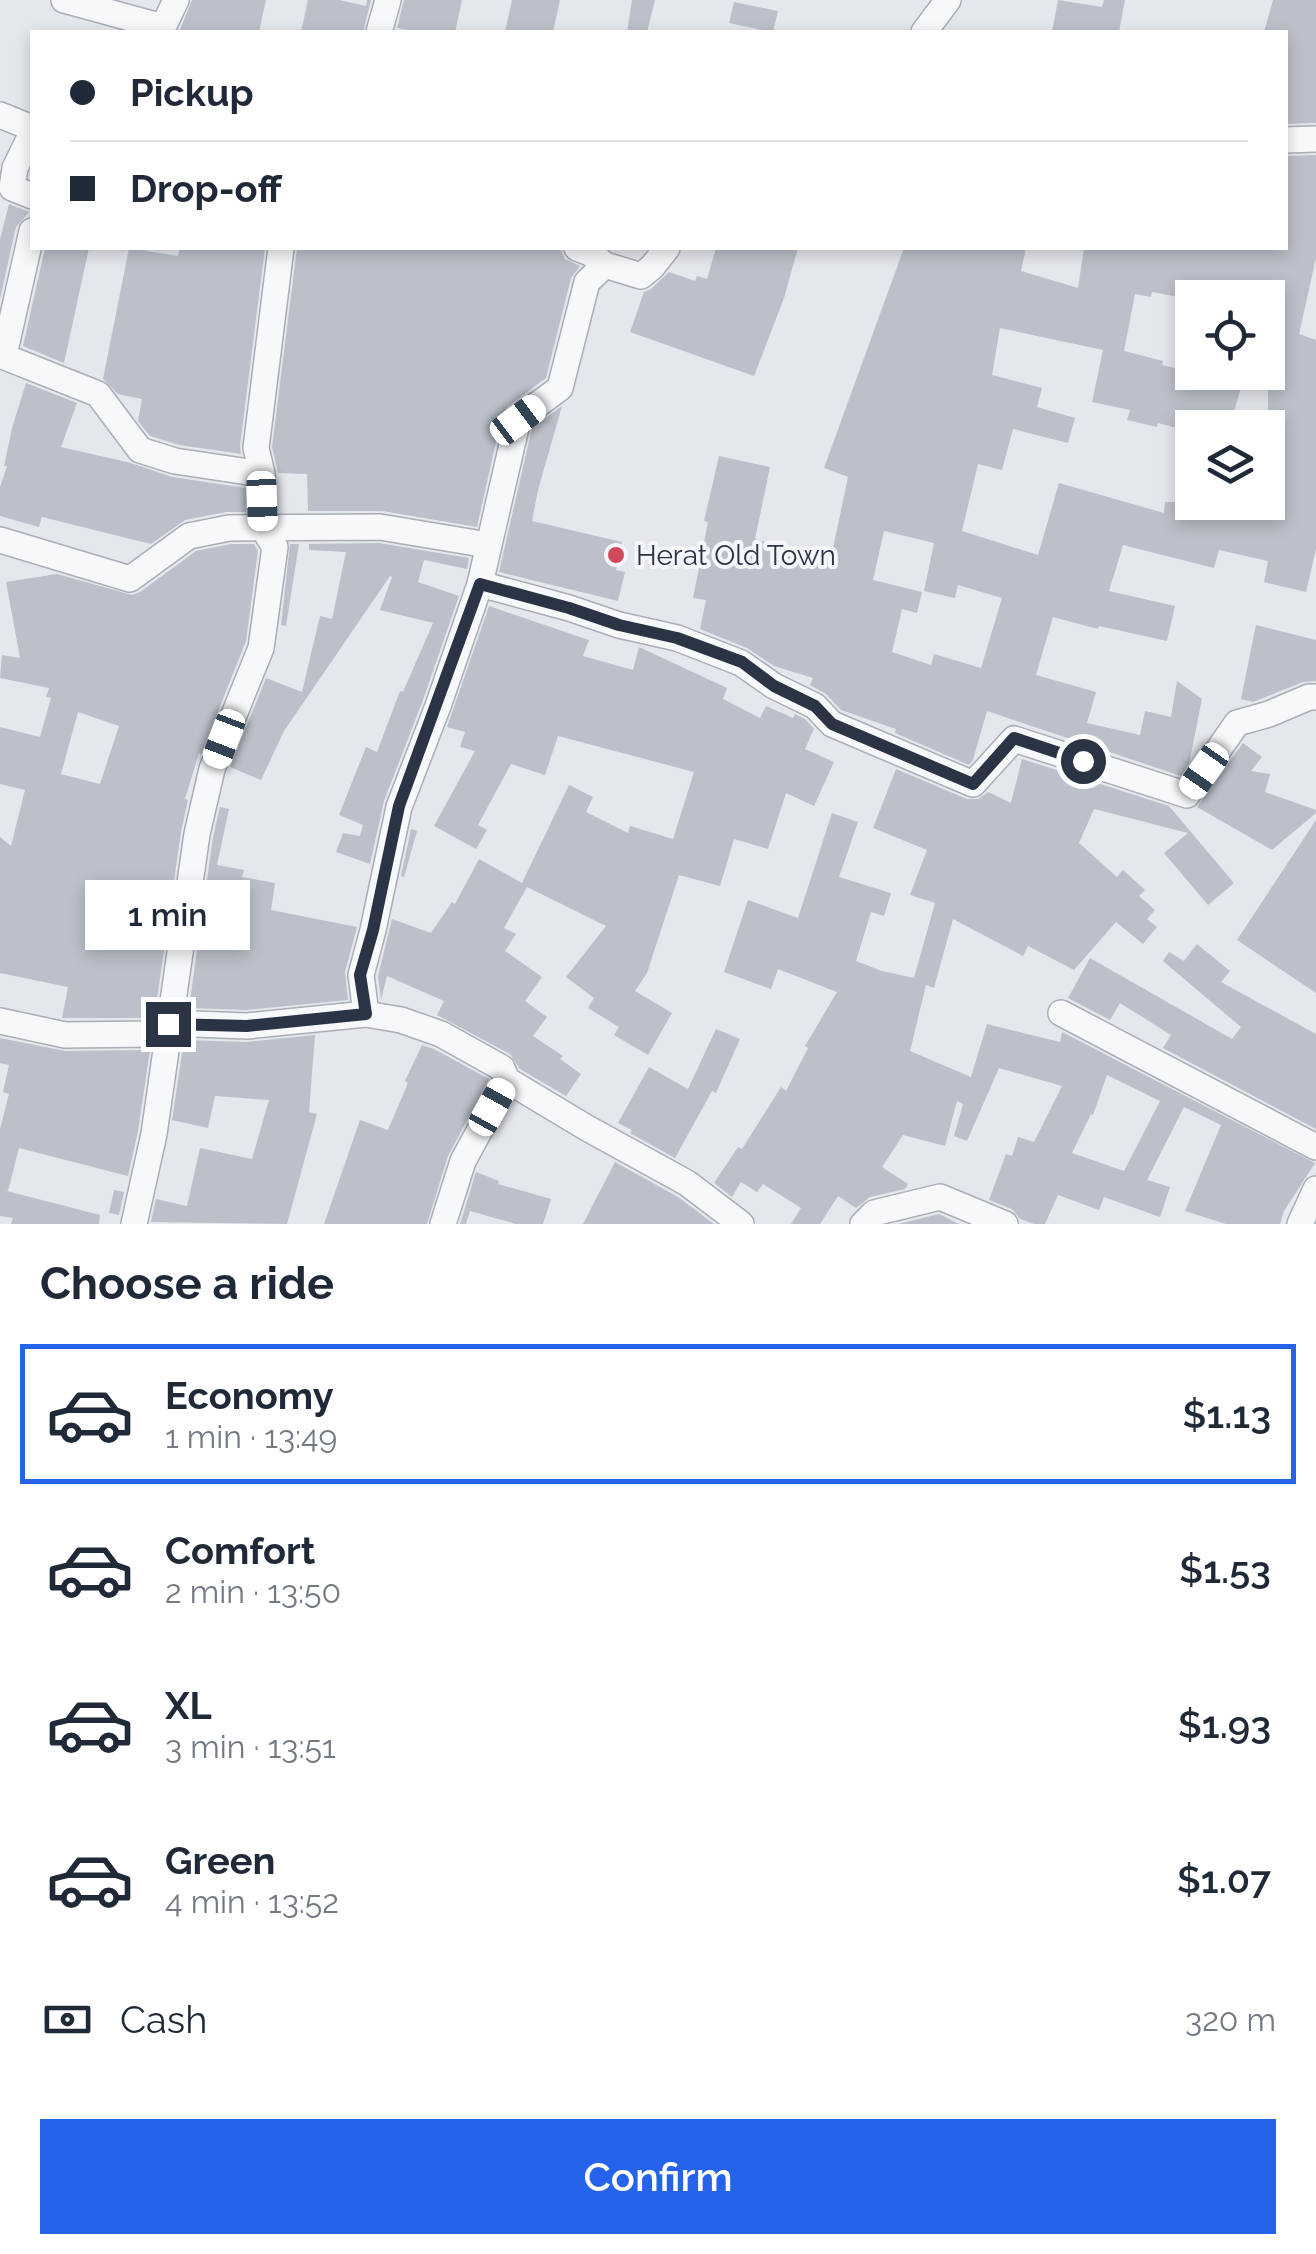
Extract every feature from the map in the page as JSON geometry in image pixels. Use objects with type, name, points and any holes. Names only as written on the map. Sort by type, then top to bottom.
[{"type":"street","points":[[64,0],[163,27],[176,0]]},
{"type":"street","points":[[380,30],[388,0]]},
{"type":"street","points":[[926,30],[948,0]]},
{"type":"street","points":[[0,114],[30,129]]},
{"type":"street","points":[[30,134],[15,168],[12,188],[30,195]]},
{"type":"street","points":[[1288,140],[1316,138]]},
{"type":"street","points":[[30,239],[2,355],[98,394],[140,450],[175,460],[262,474]]},
{"type":"street","points":[[134,1224],[154,1134],[197,834],[212,769],[260,648],[274,547],[263,528],[262,474],[256,448],[282,250]]},
{"type":"street","points":[[582,250],[605,265],[641,276],[665,250]]},
{"type":"street","points":[[366,1014],[360,975],[399,806],[480,584],[518,420],[560,388],[588,282],[605,265]]},
{"type":"street","points":[[0,540],[130,579],[189,536],[229,528],[380,527],[488,545]]},
{"type":"street","points":[[480,584],[677,638],[742,662],[774,686],[815,706],[832,724],[973,784],[1014,738],[1187,796],[1237,723],[1309,696],[1316,698]]},
{"type":"street","points":[[1061,1012],[1316,1147]]},
{"type":"street","points":[[0,1021],[65,1035],[154,1034],[168,1024],[247,1026],[366,1014],[401,1020],[441,1034],[502,1068],[508,1080],[687,1184],[741,1224]]},
{"type":"street","points":[[443,1224],[463,1160],[508,1080]]},
{"type":"street","points":[[1300,1224],[1316,1189]]},
{"type":"street","points":[[863,1224],[874,1213],[940,1197],[1005,1224]]},
{"type":"building","points":[[192,0],[266,0],[259,30],[180,30]]},
{"type":"building","points":[[308,0],[339,0],[366,6],[367,0],[371,0],[364,30],[301,30]]},
{"type":"building","points":[[404,0],[462,0],[455,30],[397,28]]},
{"type":"building","points":[[512,0],[560,0],[553,30],[505,30]]},
{"type":"building","points":[[632,0],[655,0],[648,30],[627,30]]},
{"type":"building","points":[[1058,0],[1102,7],[1104,0],[1125,0],[1119,30],[1052,30]]},
{"type":"building","points":[[1273,0],[1316,0],[1316,123],[1288,124],[1288,30],[1265,30]]},
{"type":"building","points":[[734,2],[778,11],[773,30],[729,23]]},
{"type":"building","points":[[1316,155],[1316,258],[1299,334],[1316,340],[1316,549],[1306,592],[1264,582],[1268,561],[1219,550],[1214,568],[1123,545],[1109,591],[1175,606],[1167,641],[1053,617],[1036,675],[1096,692],[1087,723],[1140,735],[1145,711],[1171,717],[1177,681],[1202,699],[1189,764],[1181,776],[987,711],[969,765],[895,733],[896,729],[841,710],[826,694],[810,685],[813,678],[774,666],[747,648],[700,629],[706,600],[693,598],[708,522],[704,521],[719,456],[770,467],[755,539],[831,558],[848,477],[824,468],[903,250],[1026,250],[1021,271],[1078,288],[1084,250],[1288,250],[1288,156]],"holes":[[[884,531],[934,543],[924,591],[955,598],[958,585],[1002,598],[981,668],[934,654],[931,665],[892,652],[902,609],[917,613],[922,592],[873,580]]]},
{"type":"building","points":[[9,204],[29,212],[16,227],[0,299],[0,239]]},
{"type":"building","points":[[45,250],[89,250],[64,363],[23,346]]},
{"type":"building","points":[[129,250],[178,256],[180,250],[265,250],[241,454],[179,445],[150,436],[138,421],[142,399],[118,394],[103,379]]},
{"type":"building","points":[[297,250],[561,250],[565,259],[580,266],[571,278],[546,378],[508,406],[502,415],[477,527],[382,511],[308,511],[307,474],[278,473],[272,447]]},
{"type":"building","points":[[715,250],[797,250],[754,376],[630,332],[644,292],[669,272],[695,281],[697,276],[707,279]]},
{"type":"building","points":[[26,383],[77,403],[61,447],[172,477],[246,488],[246,512],[185,520],[151,544],[42,517],[39,527],[0,516],[4,466]]},
{"type":"building","points":[[562,406],[532,521],[622,542],[616,570],[625,572],[618,601],[499,572],[532,428]]},
{"type":"building","points":[[379,543],[469,558],[467,569],[424,560],[418,582],[459,596],[384,801],[370,864],[336,852],[343,833],[360,836],[363,825],[339,815],[366,747],[377,752],[400,691],[403,692],[433,623],[380,610],[392,577],[284,731],[261,780],[230,767],[266,678],[302,692],[320,616],[332,619],[346,552],[309,550],[309,544]]},
{"type":"building","points":[[254,544],[258,551],[246,641],[199,753],[185,799],[188,800],[155,1013],[148,1018],[62,1018],[68,987],[0,973],[0,837],[11,846],[25,790],[0,784],[0,727],[40,737],[51,698],[46,697],[49,688],[0,678],[2,655],[20,658],[6,582],[57,574],[132,595],[196,551]],"holes":[[[78,712],[119,726],[100,784],[61,774]]]},
{"type":"building","points":[[290,544],[299,544],[286,626],[281,625]]},
{"type":"building","points":[[489,606],[589,640],[583,656],[633,670],[639,647],[727,688],[723,699],[760,718],[766,706],[793,718],[795,714],[814,729],[805,749],[834,762],[814,806],[786,793],[768,849],[734,839],[720,886],[679,875],[647,973],[635,991],[672,1013],[648,1055],[614,1035],[619,1027],[588,1008],[594,998],[566,977],[606,926],[527,887],[504,928],[516,934],[505,951],[542,977],[525,1001],[547,1017],[533,1036],[581,1074],[566,1096],[520,1069],[510,1054],[437,1015],[444,1001],[387,976],[381,1000],[378,976],[392,919],[431,933],[452,902],[455,904],[479,859],[522,883],[569,785],[593,797],[586,812],[628,833],[630,826],[673,839],[694,772],[558,736],[545,775],[511,764],[478,825],[487,830],[476,849],[434,826],[475,751],[460,747],[465,732],[447,727]]},
{"type":"building","points":[[1256,625],[1316,640],[1316,681],[1303,682],[1253,702],[1241,699]]},
{"type":"building","points":[[1243,743],[1262,757],[1251,771],[1270,774],[1265,792],[1316,810],[1272,850],[1197,807]]},
{"type":"building","points":[[1022,759],[1169,806],[1234,883],[1208,905],[1164,853],[1188,833],[1094,809],[1079,843],[1117,877],[1123,870],[1145,890],[1139,896],[1155,910],[1147,919],[1157,927],[1143,944],[1116,922],[1074,970],[1028,946],[1023,956],[953,919],[934,988],[926,985],[910,1051],[971,1077],[987,1024],[1060,1042],[1062,1032],[1315,1163],[1284,1211],[1280,1224],[1226,1224],[1185,1211],[1221,1125],[1184,1107],[1147,1180],[1170,1187],[1160,1217],[1104,1197],[1099,1210],[1058,1195],[1045,1224],[1020,1219],[1012,1209],[989,1200],[1006,1154],[1012,1156],[1018,1137],[1034,1142],[1062,1086],[999,1068],[967,1141],[954,1136],[963,1104],[957,1101],[945,1146],[903,1135],[882,1167],[908,1184],[905,1189],[870,1197],[856,1208],[838,1196],[820,1224],[791,1224],[801,1208],[763,1184],[757,1192],[741,1182],[732,1197],[714,1183],[738,1147],[742,1149],[781,1087],[786,1091],[808,1048],[805,1046],[837,992],[778,969],[771,989],[724,972],[748,900],[798,918],[832,813],[858,822],[839,877],[891,893],[884,916],[871,912],[856,961],[914,978],[935,903],[910,895],[927,850],[873,828],[896,769],[967,799],[978,799],[988,792],[1011,803]],"holes":[[[1107,1075],[1160,1101],[1124,1171],[1072,1153],[1093,1115]]]},
{"type":"building","points":[[220,807],[229,809],[217,865],[244,870],[242,877],[275,883],[271,910],[357,927],[345,972],[348,1000],[246,1010],[189,1008]]},
{"type":"building","points":[[1316,820],[1316,993],[1237,940]]},
{"type":"building","points":[[411,829],[417,831],[404,877],[401,876]]},
{"type":"building","points":[[1197,944],[1230,971],[1221,982],[1316,1034],[1316,1129],[1163,1048],[1171,1035],[1120,1003],[1110,1020],[1068,998],[1090,958],[1232,1039],[1241,1027],[1163,961],[1169,952],[1184,961]]},
{"type":"building","points":[[716,1029],[740,1039],[716,1093],[712,1091],[675,1158],[618,1123],[649,1067],[688,1089]]},
{"type":"building","points":[[315,1035],[309,1112],[317,1114],[287,1224],[151,1222],[156,1199],[187,1206],[200,1148],[252,1159],[269,1100],[215,1096],[208,1128],[172,1120],[184,1040],[247,1042]]},
{"type":"building","points":[[0,1038],[65,1051],[150,1050],[128,1176],[19,1148],[8,1191],[3,1190],[100,1215],[99,1224],[11,1224],[13,1218],[0,1216],[0,1129],[9,1094],[3,1092],[9,1065],[0,1063]]},
{"type":"building","points":[[422,1045],[489,1079],[448,1156],[427,1224],[324,1224],[360,1120],[388,1130]]},
{"type":"building","points":[[615,1162],[678,1197],[714,1224],[583,1224]]},
{"type":"building","points":[[476,1172],[499,1181],[498,1184],[551,1199],[543,1224],[516,1224],[470,1211],[466,1224],[460,1224]]},
{"type":"building","points":[[114,1190],[124,1192],[119,1215],[109,1213]]},
{"type":"building","points":[[939,1214],[959,1224],[898,1224]]},
{"type":"place","name":"Herat Old Town","points":[[616,555]]},
{"type":"route","points":[[168,1024],[247,1026],[366,1014],[360,975],[399,806],[480,584],[677,638],[742,662],[774,686],[815,706],[832,724],[973,784],[1014,738],[1083,761]]}]
